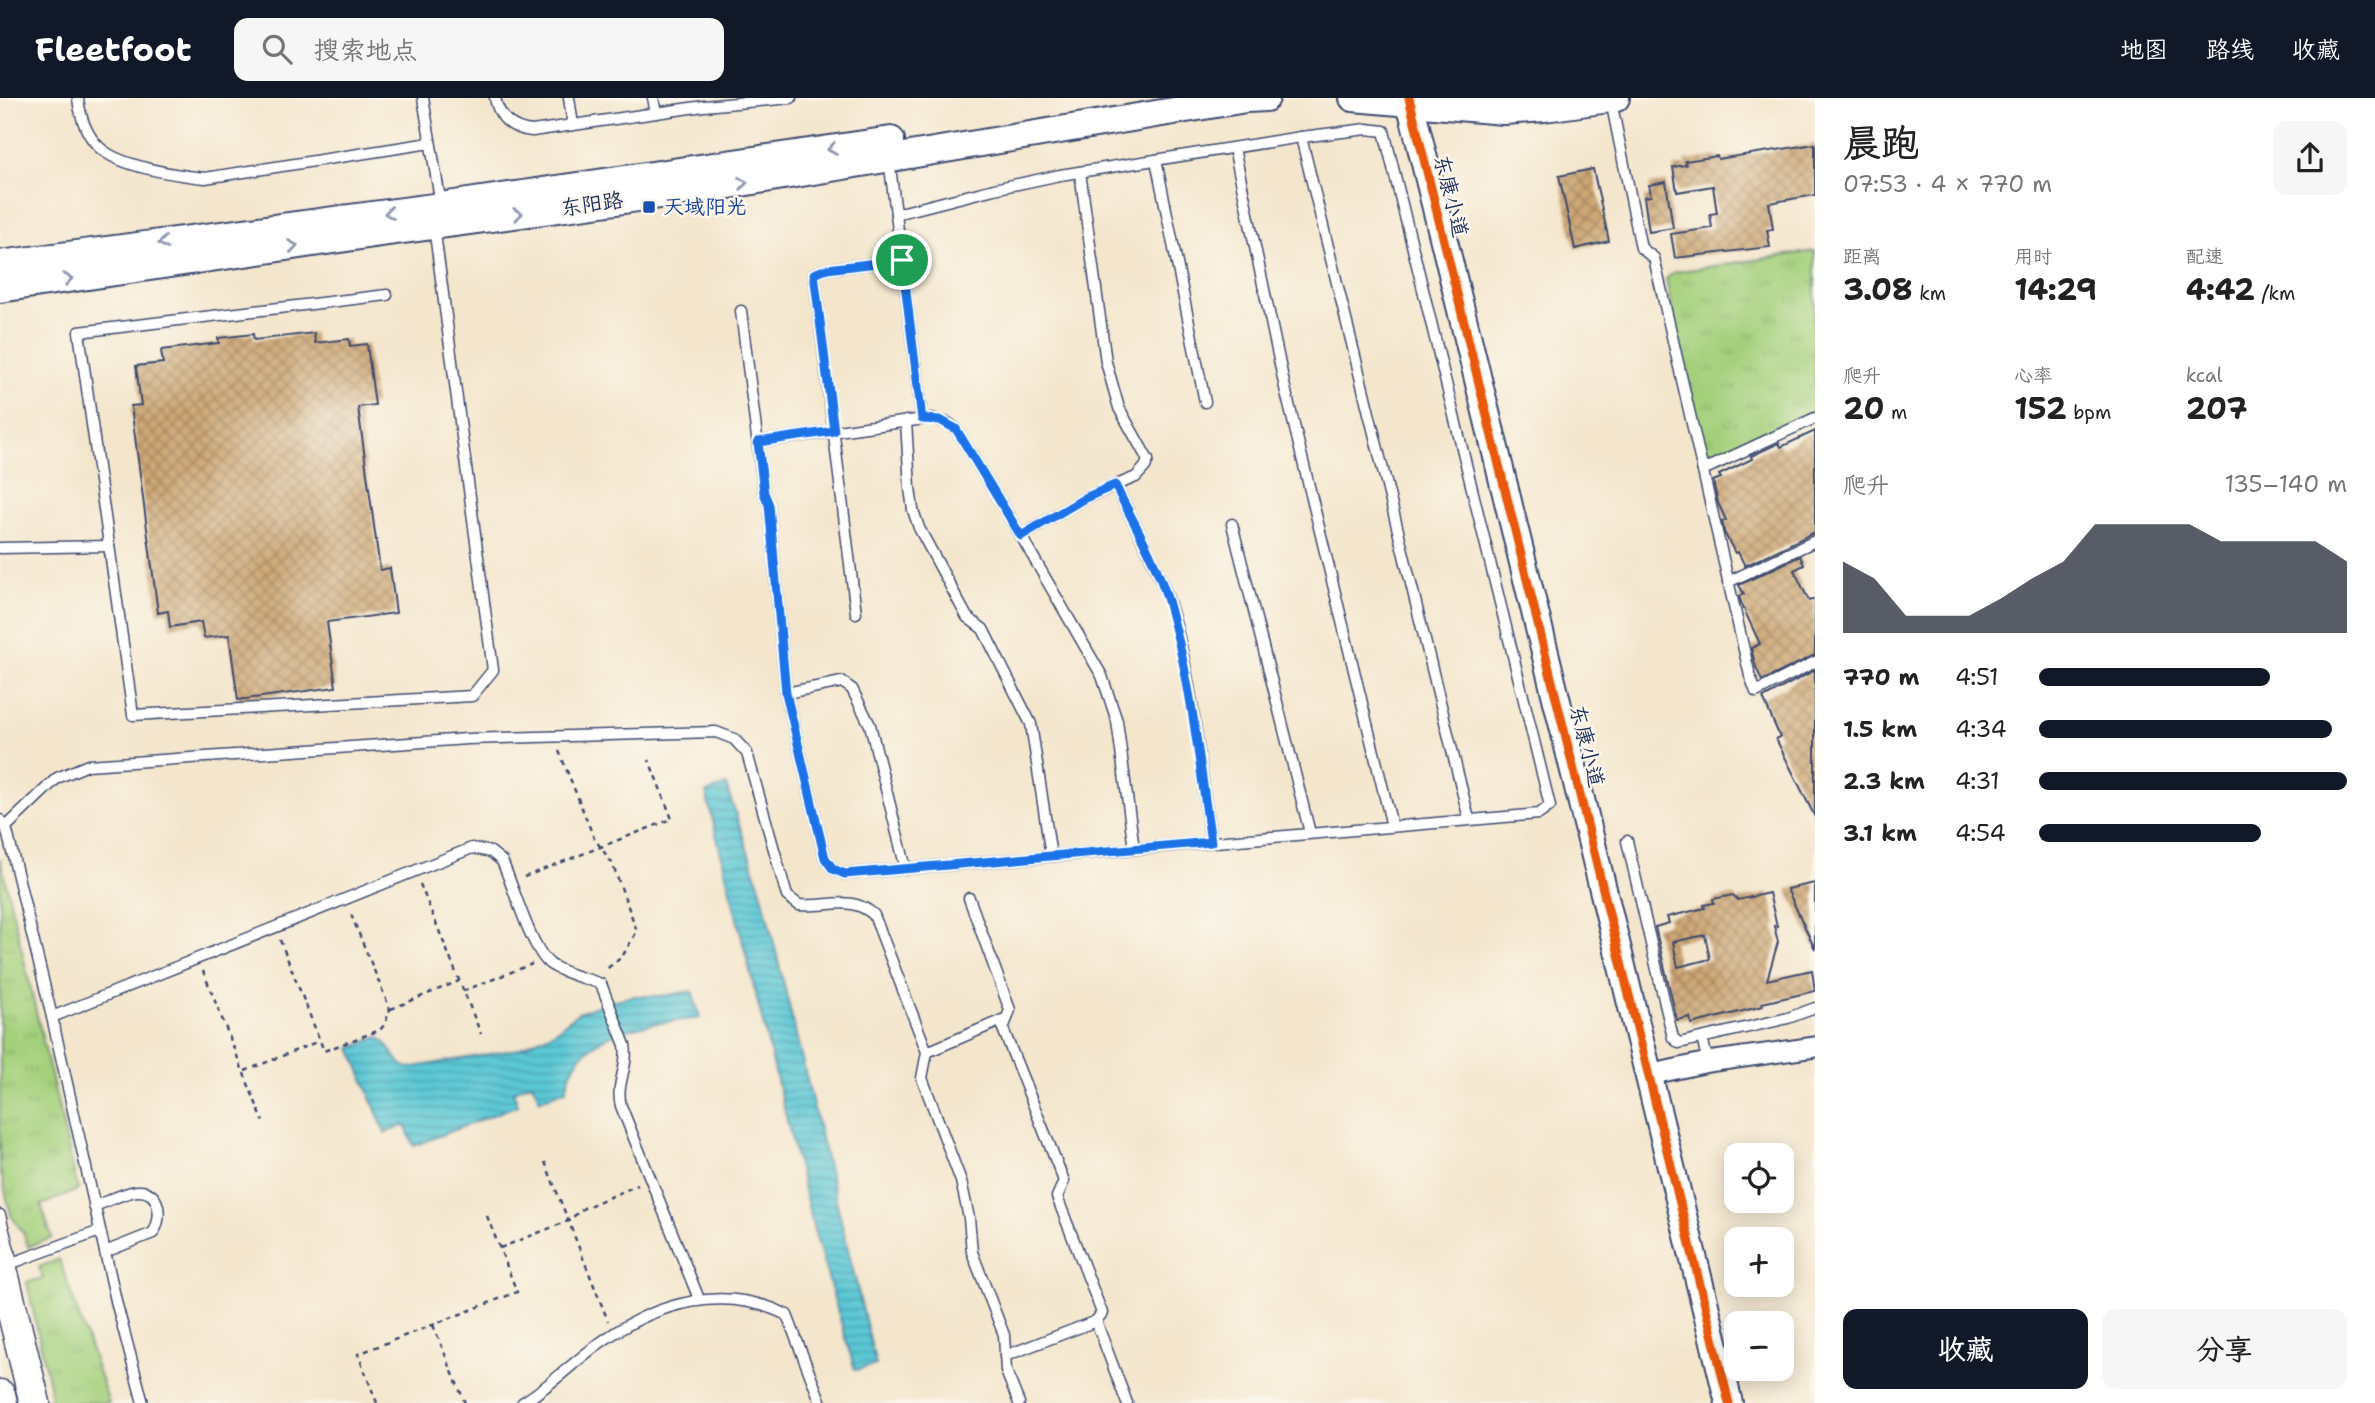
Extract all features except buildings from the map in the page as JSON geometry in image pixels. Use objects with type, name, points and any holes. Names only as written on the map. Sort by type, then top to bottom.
[{"type":"main road","name":"东阳路","points":[[0,289],[1141,98]]},
{"type":"main road","name":"东阳路","points":[[0,264],[711,188],[1246,99],[1266,98]]},
{"type":"main road","points":[[1353,98],[1504,111],[1616,98]]},
{"type":"main road","name":"东康小道","points":[[1409,101],[1729,1403]]},
{"type":"main road","points":[[8,1270],[38,1391]]},
{"type":"main road","points":[[0,1395],[2,1403]]},
{"type":"street","points":[[1649,1075],[1708,1062],[1815,1047]]},
{"type":"lane","points":[[78,98],[84,123],[102,150],[142,166],[184,176],[205,178],[430,143]]},
{"type":"lane","points":[[387,295],[79,332],[134,715],[472,696],[493,670],[423,98]]},
{"type":"lane","points":[[495,98],[503,118],[517,128],[532,131],[743,100],[791,98]]},
{"type":"lane","points":[[569,98],[573,125]]},
{"type":"lane","points":[[653,98],[656,113]]},
{"type":"lane","points":[[1610,99],[1641,248],[1654,258],[1750,676],[1756,692],[1815,662]]},
{"type":"lane","points":[[741,311],[764,493],[769,505],[786,693],[825,858],[839,873],[1539,814],[1550,806],[1384,131],[1367,129],[1080,172],[1016,184],[896,214]]},
{"type":"lane","points":[[1301,138],[1469,819]]},
{"type":"lane","points":[[1234,148],[1285,388],[1392,826]]},
{"type":"lane","points":[[889,159],[922,419]]},
{"type":"lane","points":[[1156,160],[1205,402]]},
{"type":"lane","points":[[1021,536],[1085,498],[1136,477],[1148,460],[1119,408],[1106,362],[1080,172]]},
{"type":"lane","points":[[856,613],[814,274],[827,269],[902,260]]},
{"type":"lane","points":[[1703,470],[1815,418]]},
{"type":"lane","points":[[758,442],[922,419],[940,420],[956,429],[1021,536],[1109,691],[1117,721],[1134,849]]},
{"type":"lane","points":[[906,421],[910,488],[919,528],[967,617],[983,629],[1031,724],[1051,856]]},
{"type":"lane","points":[[1115,485],[1157,569],[1168,599],[1185,667],[1211,842]]},
{"type":"lane","points":[[1232,524],[1310,833]]},
{"type":"lane","points":[[1728,582],[1815,541]]},
{"type":"lane","points":[[0,548],[109,546]]},
{"type":"lane","points":[[786,693],[842,682],[852,689],[870,725],[906,869]]},
{"type":"lane","points":[[143,1403],[94,1206],[52,1017],[3,824],[57,778],[88,765],[467,738],[716,732],[734,739],[747,753],[787,895],[794,902],[806,906],[852,902],[874,915],[927,1052],[922,1078],[961,1181],[969,1218],[972,1252],[1003,1335],[1006,1371],[1019,1403]]},
{"type":"lane","points":[[1627,841],[1673,1038],[1679,1043],[1788,1018],[1815,1008]]},
{"type":"lane","points":[[52,1017],[472,848],[491,852],[502,861],[536,944],[545,958],[559,969],[601,984],[625,1045],[626,1065],[619,1098],[699,1299]]},
{"type":"lane","points":[[969,898],[1010,1010],[1003,1030],[1063,1181],[1057,1197],[1102,1313],[1096,1321],[1005,1356]]},
{"type":"lane","points":[[927,1052],[1007,1018]]},
{"type":"lane","points":[[1702,1038],[1708,1062]]},
{"type":"lane","points":[[94,1206],[136,1191],[150,1196],[159,1208],[160,1221],[153,1233],[105,1252]]},
{"type":"lane","points":[[0,1215],[8,1270],[100,1231]]},
{"type":"lane","points":[[522,1403],[559,1378],[613,1335],[644,1317],[699,1299],[757,1302],[787,1315],[821,1403]]},
{"type":"lane","points":[[1096,1321],[1128,1403]]},
{"type":"lane","points":[[38,1391],[42,1403]]},
{"type":"path","points":[[559,751],[594,838],[612,863],[637,931],[622,957],[586,979]]},
{"type":"path","points":[[511,882],[672,819],[649,760]]},
{"type":"path","points":[[414,872],[481,1034]]},
{"type":"path","points":[[275,928],[324,1051],[380,1030],[390,1009],[345,899]]},
{"type":"path","points":[[198,958],[263,1121]]},
{"type":"path","points":[[463,991],[545,958]]},
{"type":"path","points":[[390,1009],[459,981]]},
{"type":"path","points":[[243,1072],[320,1041]]},
{"type":"path","points":[[545,1162],[613,1335]]},
{"type":"path","points":[[500,1248],[568,1221],[584,1208],[651,1180]]},
{"type":"path","points":[[377,1403],[358,1354],[517,1292],[487,1216]]},
{"type":"path","points":[[433,1325],[465,1403]]},
{"type":"green space","points":[[1815,251],[1815,414],[1721,459],[1702,457],[1666,279],[1674,272]]},
{"type":"green space","points":[[0,858],[78,1190],[41,1205],[52,1238],[28,1247],[24,1234],[11,1215],[0,1170]]},
{"type":"green space","points":[[59,1259],[109,1403],[50,1403],[50,1389],[27,1282],[43,1278],[39,1267]]},
{"type":"water","points":[[726,785],[761,890],[876,1365],[855,1370],[814,1230],[706,793]]},
{"type":"water","points":[[692,991],[700,1018],[638,1027],[600,1041],[584,1053],[573,1069],[566,1090],[540,1100],[532,1083],[513,1091],[518,1105],[414,1146],[405,1125],[385,1133],[351,1048],[378,1037],[404,1066],[409,1068],[518,1049],[554,1032],[578,1013],[614,1000]]},
{"type":"cycle path","points":[[1409,98],[1729,1403]]},
{"type":"place","name":"天域阳光","points":[[649,207]]},
{"type":"route","points":[[902,260],[922,419],[940,420],[956,429],[1021,536],[1085,498],[1115,485],[1157,569],[1168,599],[1185,667],[1211,842],[845,874],[839,873],[828,864],[786,693],[769,505],[764,493],[758,442],[834,431],[814,274],[827,269],[902,260]]}]
